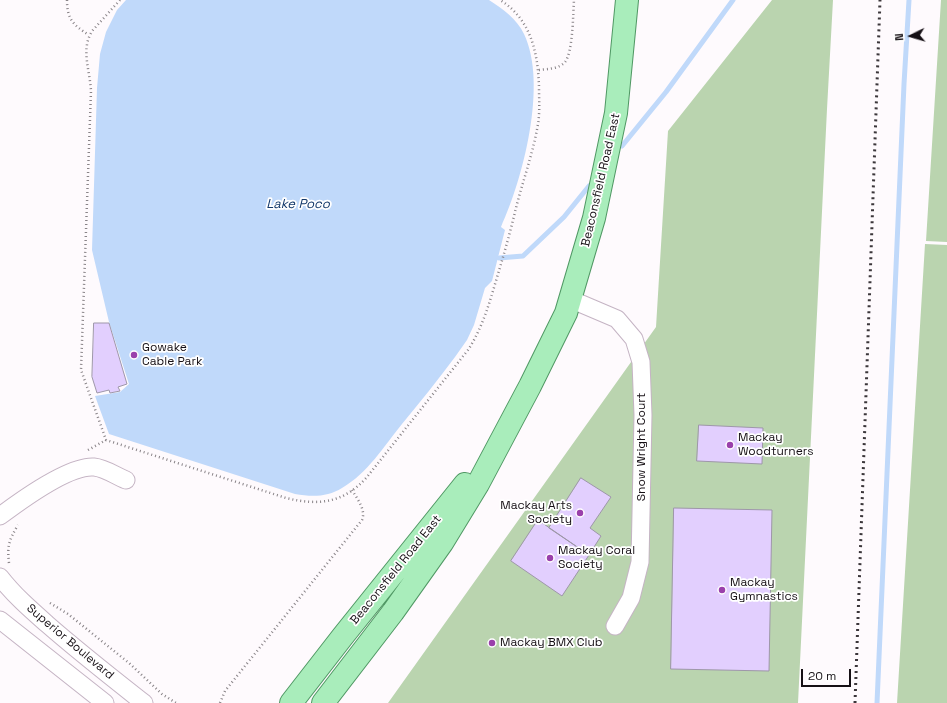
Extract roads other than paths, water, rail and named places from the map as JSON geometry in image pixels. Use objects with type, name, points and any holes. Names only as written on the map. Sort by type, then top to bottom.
[{"type":"main road","name":"Beaconsfield Road East","points":[[323,703],[393,612],[442,543],[478,484],[530,386],[566,313],[594,218],[616,113],[627,0]]},
{"type":"main road","name":"Beaconsfield Road East","points":[[291,703],[502,437]]},
{"type":"street","name":"Snow Wright Court","points":[[570,299],[617,319],[634,339],[641,362],[643,415],[640,562],[631,598],[615,626]]},
{"type":"street","points":[[0,516],[21,500],[71,472],[83,468],[100,468],[126,480]]},
{"type":"street","points":[[0,529],[4,520],[21,500]]},
{"type":"street","name":"Superior Boulevard","points":[[5,571],[10,591],[92,662],[144,703]]},
{"type":"street","name":"Superior Boulevard","points":[[0,620],[106,703]]},
{"type":"street","points":[[327,703],[349,670]]},
{"type":"water","name":"Lake Poco","points":[[126,0],[489,0],[514,19],[524,34],[531,55],[534,78],[530,131],[517,184],[501,227],[505,230],[492,281],[485,288],[474,325],[467,340],[436,383],[375,459],[360,475],[337,491],[320,496],[295,494],[109,434],[95,396],[120,392],[129,384],[109,322],[92,250],[97,88],[100,54],[106,32],[117,10]]},
{"type":"waterway","points":[[622,146],[666,92],[733,0]]},
{"type":"waterway","points":[[877,703],[909,0]]},
{"type":"waterway","points":[[499,258],[523,256],[564,217],[589,186]]},
{"type":"railway","points":[[855,703],[880,0]]},
{"type":"place","name":"Gowake Cable Park","points":[[134,355]]},
{"type":"place","name":"Mackay Woodturners","points":[[730,445]]},
{"type":"place","name":"Mackay Arts Society","points":[[580,513]]},
{"type":"place","name":"Mackay Coral Society","points":[[550,558]]},
{"type":"place","name":"Mackay Gymnastics","points":[[722,590]]},
{"type":"place","name":"Mackay BMX Club","points":[[492,643]]}]
